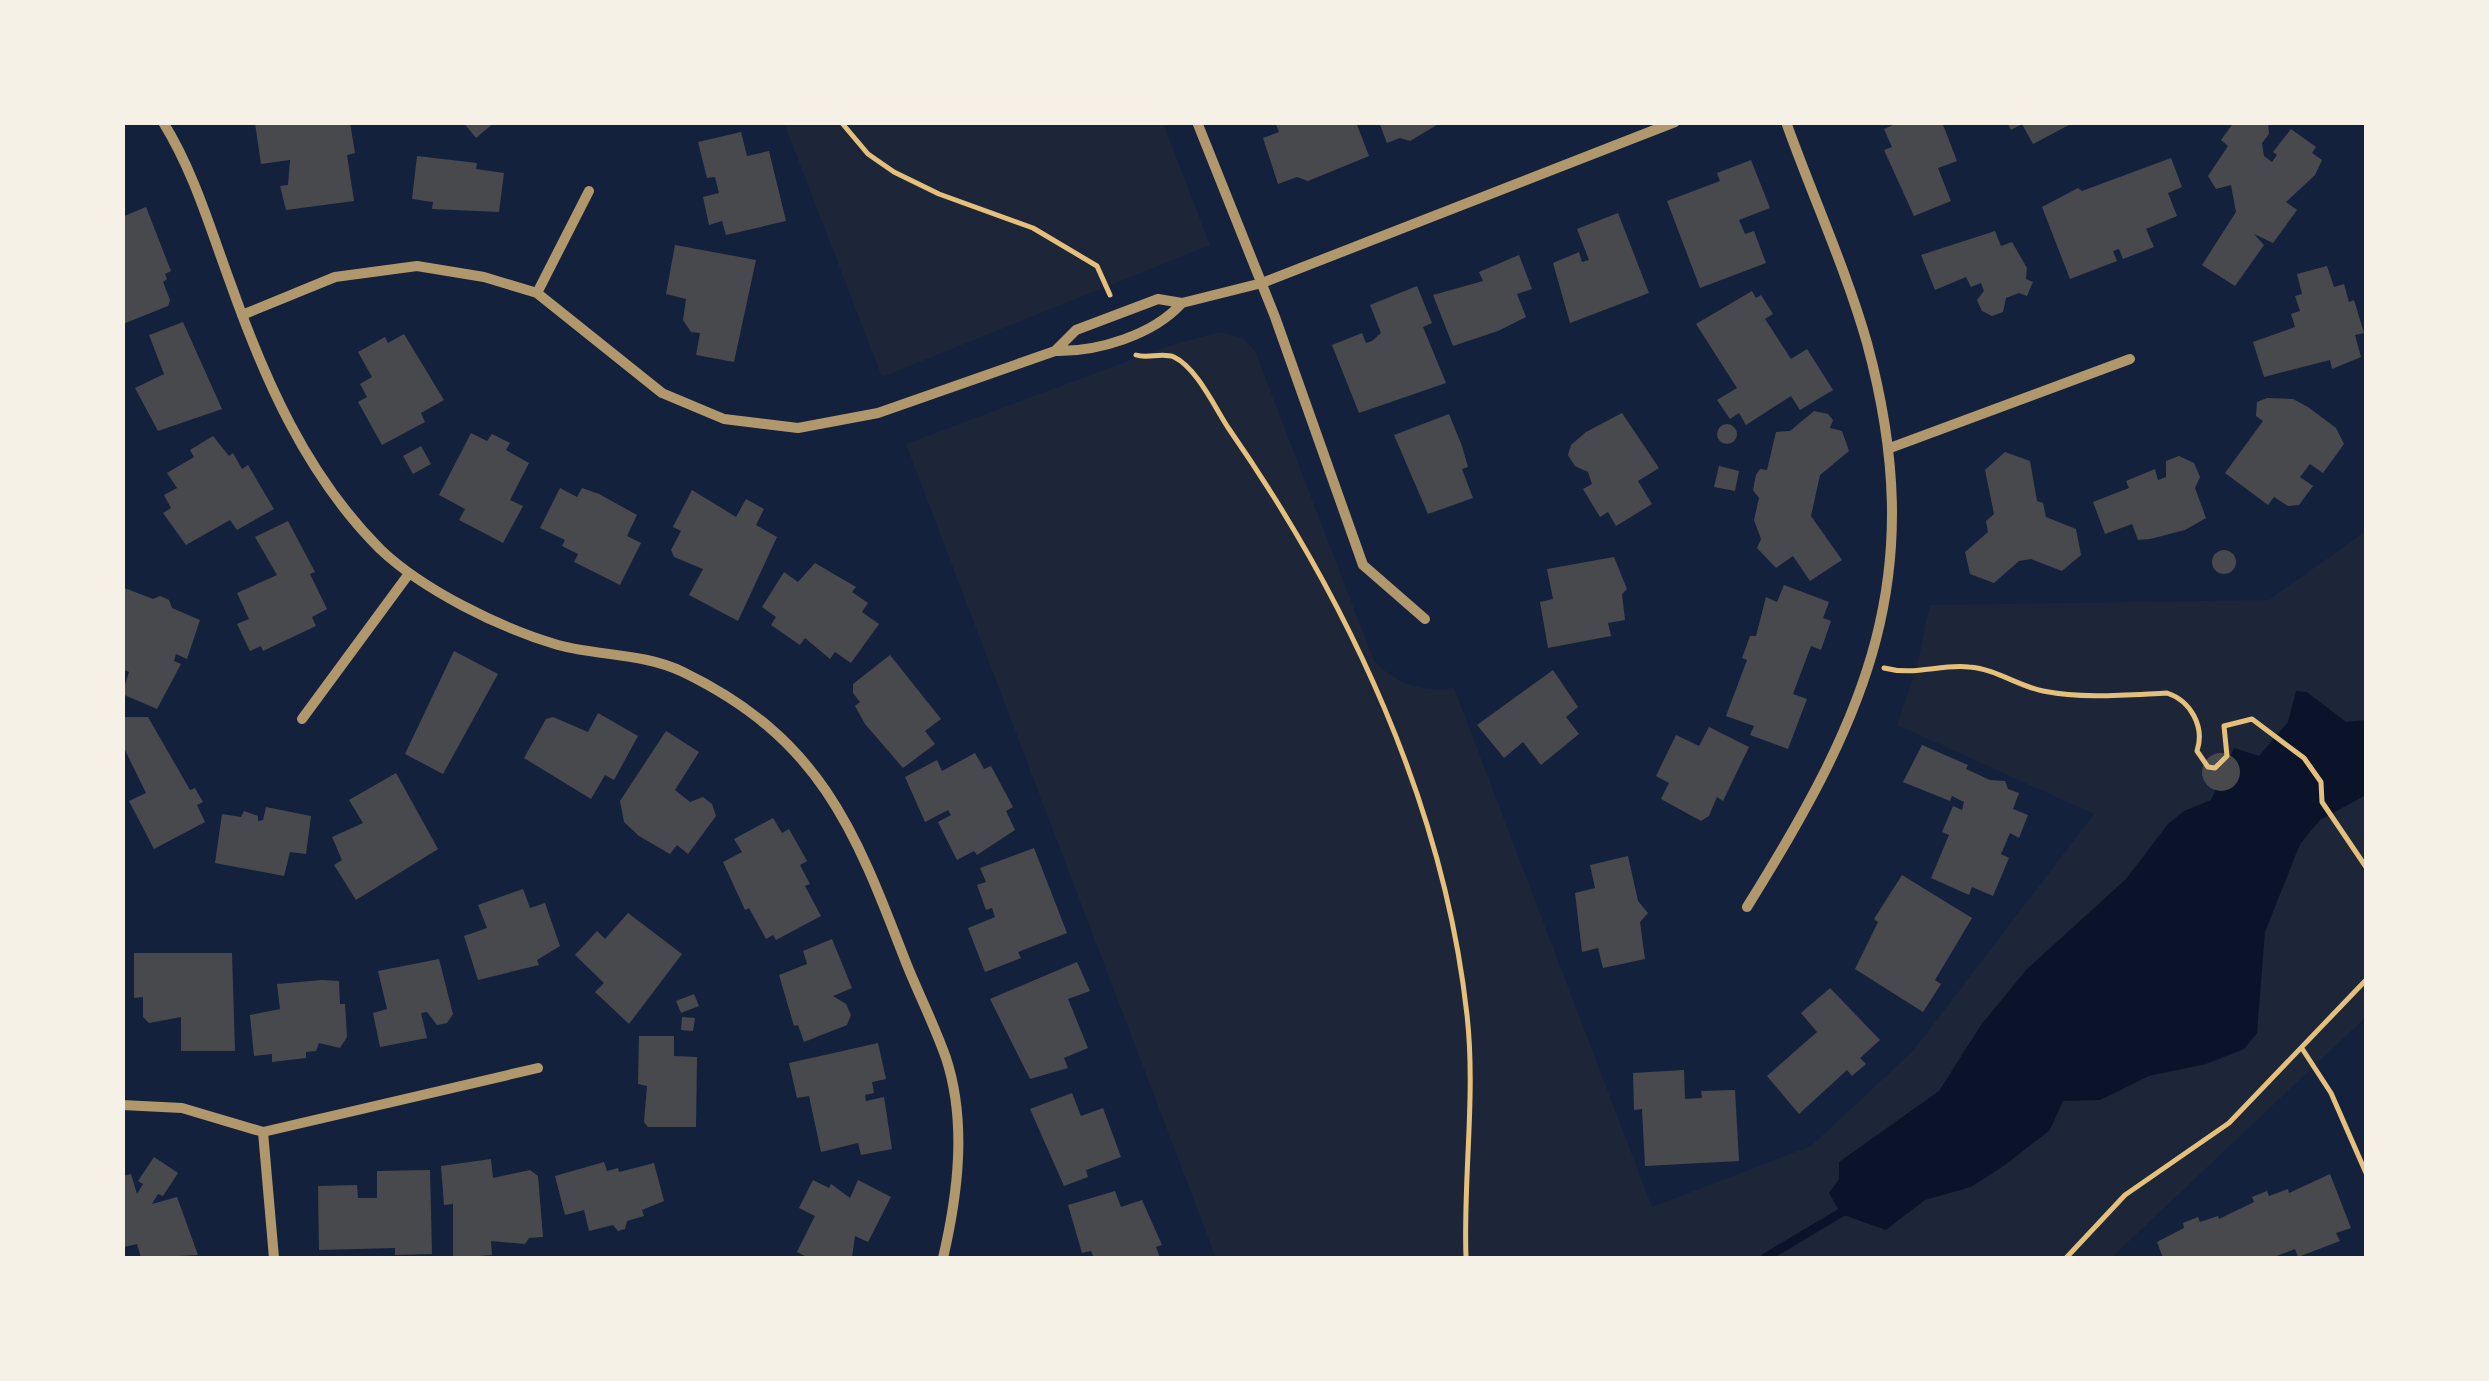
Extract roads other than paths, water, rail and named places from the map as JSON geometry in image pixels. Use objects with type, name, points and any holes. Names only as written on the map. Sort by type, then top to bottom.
[{"type":"street","points":[[163,122],[197,190],[286,421],[346,510],[408,575],[428,589],[558,644],[678,669],[747,708],[779,733],[815,774],[864,850],[946,1059],[956,1101],[957,1184],[943,1258]]},
{"type":"street","points":[[1197,122],[1262,284],[1364,565],[1424,619]]},
{"type":"street","points":[[1055,351],[1076,330],[1158,299],[1182,303],[1262,284],[1675,122]]},
{"type":"street","points":[[1748,907],[1826,776],[1872,664],[1888,588],[1890,448],[1866,341],[1786,122]]},
{"type":"street","points":[[538,293],[589,191]]},
{"type":"street","points":[[242,314],[335,277],[418,266],[484,277],[538,293],[662,393],[724,418],[798,428],[878,413],[1055,351],[1084,351],[1166,321],[1182,303]]},
{"type":"street","points":[[1890,448],[2130,359]]},
{"type":"street","points":[[302,720],[408,575]]},
{"type":"street","points":[[122,1105],[182,1108],[262,1132],[538,1068]]},
{"type":"street","points":[[262,1132],[274,1258]]},
{"type":"waterway","points":[[1765,1258],[1847,1209]]}]
